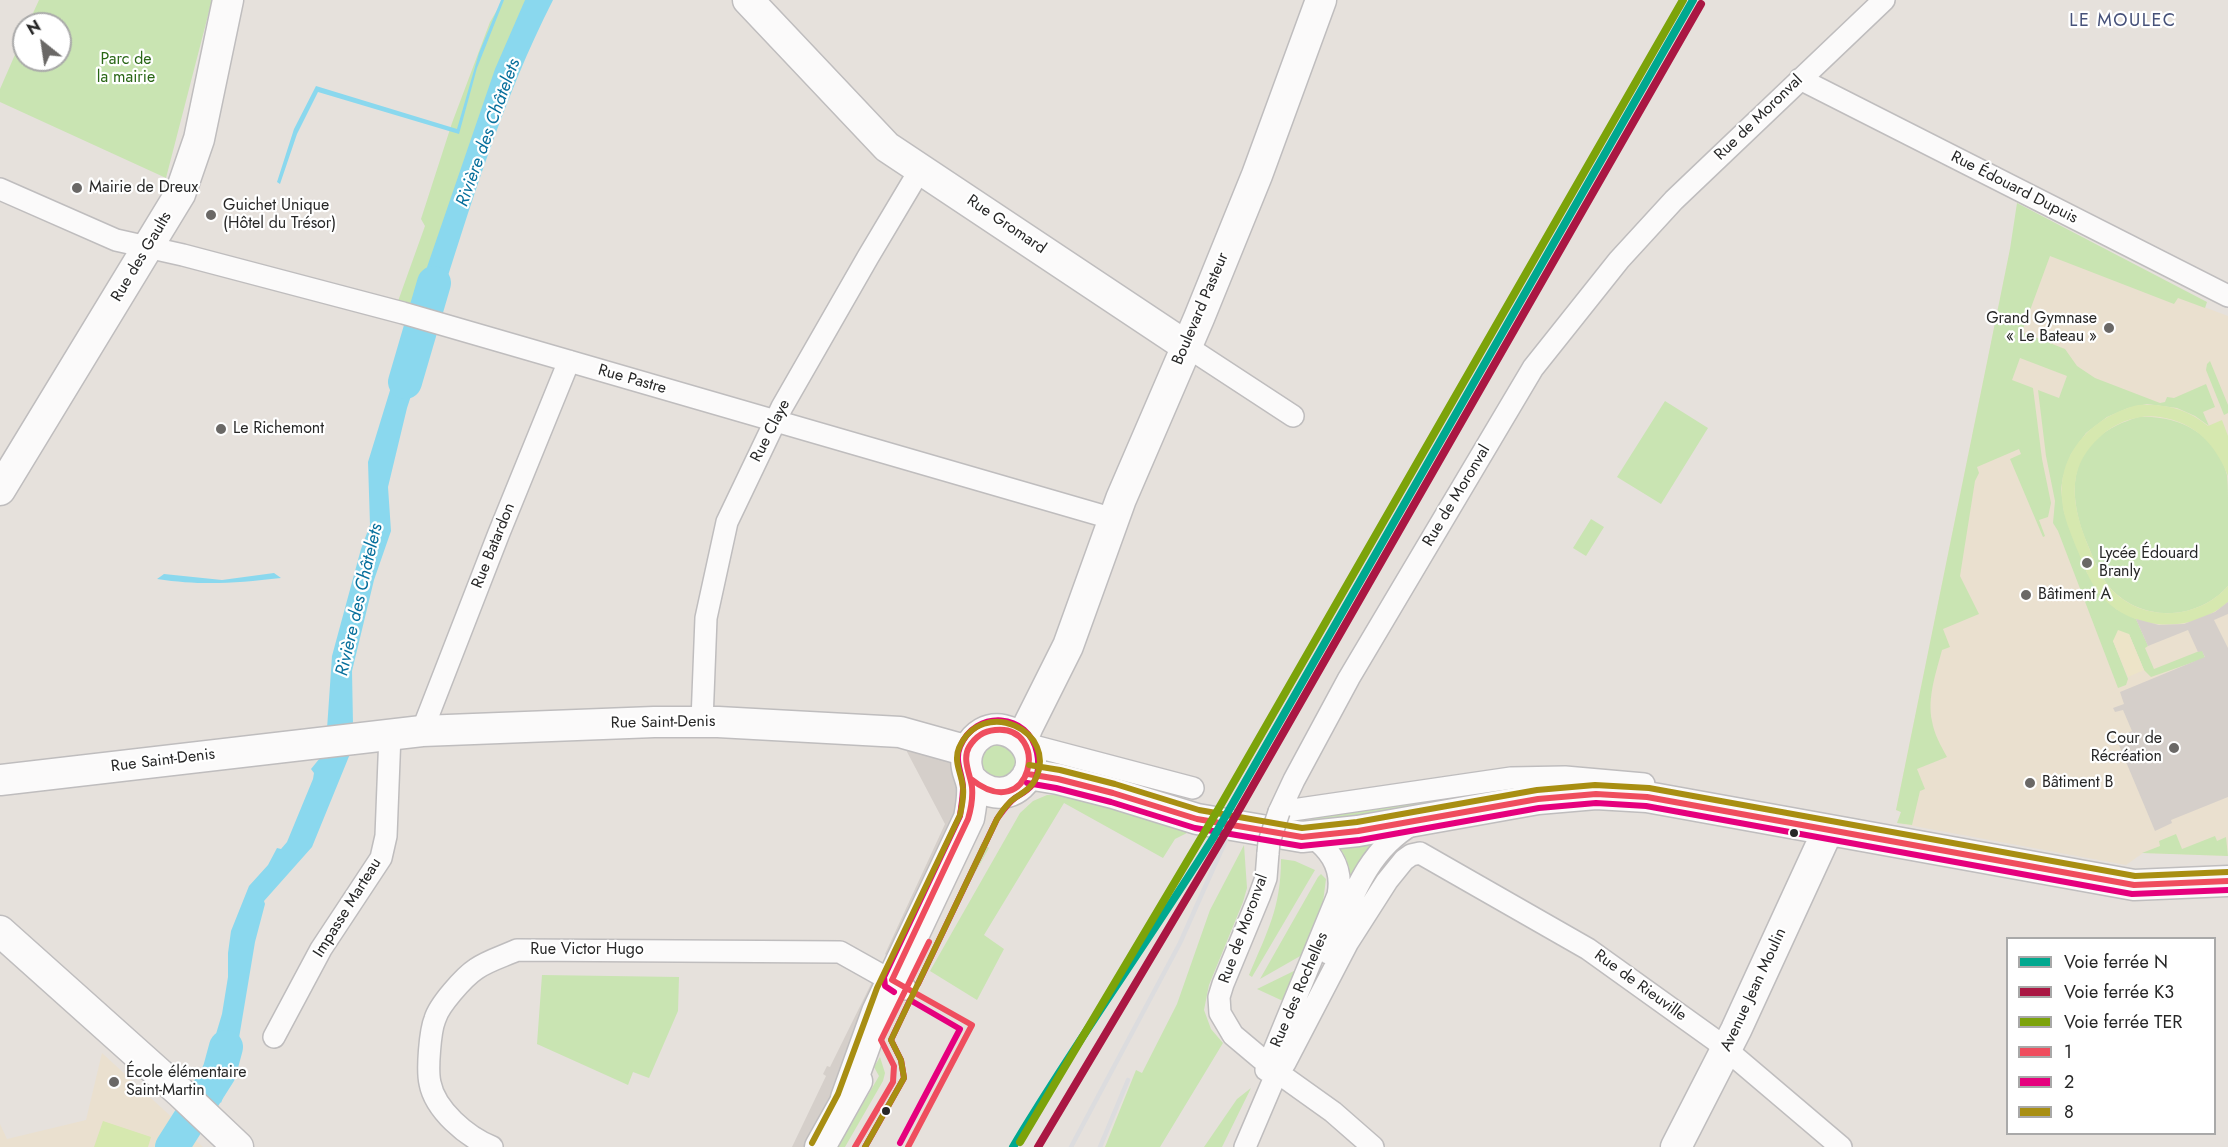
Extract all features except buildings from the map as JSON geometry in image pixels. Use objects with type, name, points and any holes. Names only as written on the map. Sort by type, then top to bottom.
[{"type":"main road","name":"Rue des Gaults","points":[[0,490],[180,194],[198,139],[228,0]]},
{"type":"main road","name":"Rue Gromard","points":[[747,0],[887,147],[1186,346]]},
{"type":"main road","name":"Boulevard Pasteur","points":[[1016,738],[1028,726],[1068,646],[1114,519],[1257,175],[1321,0]]},
{"type":"main road","name":"Rue Saint-Denis","points":[[0,780],[422,731],[702,721],[900,732],[969,765]]},
{"type":"main road","points":[[820,1147],[881,1040],[899,984],[969,818],[972,795],[969,765],[975,739],[986,732],[1016,738],[1030,757],[1018,783],[995,806],[899,984]]},
{"type":"main road","points":[[969,765],[986,791],[994,794],[1018,783],[1058,779],[1197,819],[1279,834],[1312,837],[1419,821],[1538,799],[1568,795],[1623,794],[1702,806],[2134,885],[2228,881]]},
{"type":"main road","name":"Avenue Jean Moulin","points":[[1677,1147],[1726,1050],[1828,830]]},
{"type":"main road","points":[[0,931],[228,1137]]},
{"type":"street","name":"Rue de Moronval","points":[[1373,1147],[1333,1112],[1273,1069],[1233,1035],[1222,1020],[1219,1007],[1223,984],[1266,878],[1272,829],[1279,812],[1349,678],[1533,368],[1627,251],[1674,200],[1884,0]]},
{"type":"street","name":"Rue Édouard Dupuis","points":[[1800,79],[2228,296]]},
{"type":"street","name":"Rue Claye","points":[[702,721],[706,618],[727,522],[775,421],[868,256],[921,168]]},
{"type":"street","name":"Rue Pastre","points":[[0,189],[116,240],[183,255],[439,323],[1114,519]]},
{"type":"street","name":"Rue Gromard","points":[[1186,346],[1293,416]]},
{"type":"street","name":"Rue Batardon","points":[[422,731],[569,361]]},
{"type":"street","name":"Impasse Marteau","points":[[274,1037],[321,949],[381,858],[386,836],[390,734]]},
{"type":"street","points":[[1016,738],[1193,788]]},
{"type":"street","points":[[1279,812],[1499,780],[1538,777],[1618,780],[1667,786],[1702,806]]},
{"type":"street","name":"Rue des Rochelles","points":[[1232,1147],[1280,1060],[1365,871],[1395,835],[1419,821]]},
{"type":"street","name":"Rue des Rochelles","points":[[1245,1147],[1336,904],[1340,886],[1336,863],[1323,845],[1312,837]]},
{"type":"street","name":"Rue des Rochelles","points":[[1273,1069],[1285,1063],[1348,942],[1387,881],[1404,860],[1420,853]]},
{"type":"street","name":"Rue de Rieuville","points":[[1420,853],[1588,949],[1726,1050],[1841,1147]]},
{"type":"street","name":"Rue Victor Hugo","points":[[482,1145],[452,1119],[437,1102],[430,1084],[428,1068],[435,1018],[449,996],[475,969],[518,950],[840,952],[899,984]]},
{"type":"shaded area","name":"Lycée Édouard Branly","points":[[2040,245],[2228,316],[2228,856],[2143,853],[2126,865],[1897,823],[1901,812],[1896,810],[2010,249]]},
{"type":"shaded area","name":"Cour de Récréation","points":[[2228,602],[2228,614],[2214,620],[2228,648],[2228,797],[2171,820],[2172,823],[2155,831],[2116,738],[2132,731],[2123,710],[2115,712],[2113,708],[2124,704],[2120,692],[2205,657],[2202,651],[2198,652],[2188,630],[2148,646],[2136,619],[2159,625],[2184,624],[2215,612]]},
{"type":"shaded area","points":[[905,748],[947,752],[966,793],[895,964],[885,954],[945,824]]},
{"type":"shaded area","points":[[874,978],[882,990],[812,1147],[792,1147],[826,1076],[823,1074],[827,1066],[830,1067]]},
{"type":"shaded area","name":"École élémentaire Saint-Martin","points":[[102,1053],[177,1122],[166,1147],[0,1147],[0,1124],[7,1139],[86,1120]]},
{"type":"shaded area","points":[[188,1133],[203,1147],[182,1147]]},
{"type":"green space","name":"Parc de la mairie","points":[[39,0],[212,0],[166,178],[0,102],[0,89],[12,62],[12,72],[72,72],[72,12],[34,12]]},
{"type":"green space","points":[[503,0],[532,0],[524,16],[421,310],[397,304],[425,226],[421,219],[452,123],[490,22]]},
{"type":"green space","points":[[2017,203],[2207,302],[2205,308],[2178,298],[2174,304],[2050,256],[2022,332],[2065,349],[2077,366],[2095,378],[2160,403],[2165,402],[2167,397],[2174,398],[2206,384],[2215,407],[2203,412],[2209,426],[2195,416],[2177,408],[2147,404],[2128,408],[2107,417],[2086,433],[2071,454],[2061,489],[2064,512],[2087,573],[2116,609],[2136,619],[2148,646],[2145,648],[2154,669],[2202,650],[2205,658],[2151,677],[2144,670],[2129,634],[2113,641],[2128,679],[2126,685],[2118,688],[2053,523],[2055,501],[2046,456],[2038,390],[2059,398],[2067,376],[2020,358],[2012,380],[2033,388],[2042,459],[2051,503],[2048,517],[2039,520],[2045,536],[2043,537],[2010,459],[2021,454],[2019,449],[1977,467],[1979,473],[1975,481],[1960,576],[1979,614],[1943,629],[1950,647],[1942,650],[1931,694],[1933,726],[1947,757],[1917,769],[1925,789],[1920,791],[1912,825],[1897,823],[1901,812],[1896,810],[2010,249]]},
{"type":"green space","points":[[2210,361],[2228,405],[2228,413],[2224,415],[2206,370]]},
{"type":"green space","points":[[1665,401],[1708,428],[1661,504],[1617,477]]},
{"type":"green space","points":[[2138,405],[2175,408],[2192,415],[2208,426],[2222,420],[2228,436],[2228,476],[2210,445],[2203,437],[2184,424],[2152,416],[2128,420],[2101,436],[2089,449],[2076,475],[2076,504],[2089,548],[2106,582],[2127,602],[2141,609],[2156,612],[2188,611],[2216,597],[2228,586],[2228,602],[2213,613],[2179,624],[2143,621],[2126,615],[2111,605],[2091,582],[2065,517],[2062,482],[2073,451],[2094,427],[2122,410]]},
{"type":"green space","points":[[2139,417],[2168,419],[2194,430],[2215,448],[2227,475],[2228,586],[2215,598],[2184,611],[2167,613],[2150,611],[2134,606],[2120,597],[2101,574],[2080,521],[2075,482],[2079,465],[2087,450],[2099,436],[2117,425]]},
{"type":"green space","points":[[1591,519],[1604,527],[1586,556],[1573,548]]},
{"type":"green space","points":[[998,744],[1010,750],[1016,762],[1010,774],[998,780],[986,774],[980,762],[986,750]]},
{"type":"green space","points":[[1546,783],[1384,816],[1303,823],[1315,817]]},
{"type":"green space","points":[[1047,795],[1076,798],[1189,832],[1175,839],[1163,858],[1064,803],[984,935],[1004,949],[977,1000],[930,971],[1020,813],[1033,801]]},
{"type":"green space","points":[[2176,834],[2182,849],[2215,836],[2217,841],[2226,837],[2228,856],[2142,853],[2160,846],[2159,841]]},
{"type":"green space","points":[[1378,838],[1351,888],[1347,861],[1338,847]]},
{"type":"green space","points":[[982,842],[989,848],[963,894],[953,904]]},
{"type":"green space","points":[[1244,845],[1247,888],[1209,985],[1204,1010],[1211,1029],[1223,1043],[1160,1147],[1105,1147],[1136,1070],[1142,1073],[1177,1004],[1210,910]]},
{"type":"green space","points":[[1281,859],[1295,861],[1315,870],[1252,977],[1249,975],[1276,906]]},
{"type":"green space","points":[[1321,874],[1326,879],[1323,902],[1302,955],[1260,979],[1318,877]]},
{"type":"green space","points":[[1298,969],[1283,1001],[1257,989]]},
{"type":"green space","points":[[542,975],[679,977],[678,1011],[649,1078],[633,1072],[628,1085],[537,1044]]},
{"type":"green space","points":[[880,1057],[885,1073],[883,1081],[845,1147],[838,1147],[879,1076],[874,1067]]},
{"type":"green space","points":[[1251,1088],[1222,1147],[1204,1147],[1237,1099]]},
{"type":"green space","points":[[103,1121],[151,1137],[148,1147],[94,1147]]},
{"type":"sand","points":[[2118,630],[2129,634],[2144,670],[2128,677],[2113,641]]},
{"type":"water","points":[[501,0],[504,0],[477,68],[459,134],[318,92],[297,134],[280,184],[277,182],[294,129],[316,86],[457,129],[479,53]]},
{"type":"water","points":[[525,0],[553,0],[518,75],[503,114],[437,311],[414,305],[495,69]]},
{"type":"water","points":[[407,335],[429,341],[407,408],[388,487],[391,531],[374,580],[352,671],[353,725],[327,729],[332,656],[361,549],[370,525],[368,462]]},
{"type":"water","points":[[274,573],[281,578],[219,583],[157,579],[164,574],[222,580]]},
{"type":"water","points":[[352,749],[312,847],[264,901],[235,1062],[221,1103],[196,1078],[210,1054],[222,1014],[228,977],[231,931],[249,886],[268,865],[277,848],[281,849],[287,842],[313,779],[314,773],[311,769],[324,753]]},
{"type":"water","points":[[177,1122],[188,1133],[182,1147],[166,1147]]},
{"type":"waterway","name":"Rivière des Châtelets","points":[[405,382],[434,283]]},
{"type":"waterway","name":"Rivière des Châtelets","points":[[172,1147],[219,1073],[226,1047]]},
{"type":"railway","points":[[1071,1147],[1180,943],[1226,840]]},
{"type":"railway","points":[[1100,1147],[1128,1080]]},
{"type":"rail line","name":"TER","points":[[1020,1142],[1219,808],[1683,0]]},
{"type":"rail line","name":"N","points":[[1013,1147],[1213,838],[1693,0]]},
{"type":"rail line","name":"K3","points":[[1038,1147],[1235,817],[1701,4]]},
{"type":"transit line","name":"2","points":[[894,992],[885,986],[884,977],[960,816],[963,788],[958,763],[960,747],[967,735],[977,726],[989,721],[1001,720],[1013,723],[1024,729],[1032,739],[1038,757],[1036,776],[1033,784],[1010,802],[997,819],[918,984]]},
{"type":"transit line","name":"8","points":[[812,1143],[838,1094],[877,988],[960,815],[963,791],[957,763],[959,748],[970,732],[984,724],[1000,722],[1015,726],[1028,734],[1037,747],[1040,762],[1035,780],[1028,789],[1009,803],[997,819],[891,1040],[901,1060],[904,1078],[865,1147]]},
{"type":"transit line","name":"1","points":[[908,1147],[972,1025],[892,980],[968,819],[972,795],[966,762],[969,747],[980,735],[995,730],[1013,732],[1024,742],[1029,756],[1027,771],[1020,783],[1008,791],[992,791],[971,779]]},
{"type":"transit line","name":"8","points":[[1029,765],[1060,770],[1115,784],[1199,810],[1302,828],[1357,822],[1537,790],[1595,785],[1649,788],[2135,876],[2228,872]]},
{"type":"transit line","name":"1","points":[[1028,774],[1113,793],[1197,819],[1302,837],[1358,831],[1538,799],[1596,794],[1647,797],[2134,885],[2228,881]]},
{"type":"transit line","name":"2","points":[[1027,783],[1111,802],[1195,828],[1301,846],[1360,840],[1539,808],[1596,803],[1646,806],[2132,894],[2228,890]]},
{"type":"transit line","name":"1","points":[[855,1147],[893,1082],[894,1066],[881,1040],[929,942]]},
{"type":"transit line","name":"2","points":[[865,1147],[904,1078],[901,1060],[891,1040],[910,1000],[960,1029],[900,1143]]},
{"type":"place","name":"Mairie de Dreux","points":[[77,188]]},
{"type":"place","name":"Guichet Unique (Hôtel du Trésor)","points":[[211,215]]},
{"type":"place","name":"Grand Gymnase « Le Bateau »","points":[[2109,328]]},
{"type":"place","name":"Le Richemont","points":[[221,429]]},
{"type":"place","name":"Lycée Édouard Branly","points":[[2087,563]]},
{"type":"place","name":"Bâtiment A","points":[[2026,595]]},
{"type":"place","name":"Cour de Récréation","points":[[2174,748]]},
{"type":"place","name":"Bâtiment B","points":[[2030,783]]},
{"type":"place","name":"École élémentaire Saint-Martin","points":[[114,1082]]},
{"type":"district","name":"LE MOULEC","points":[[2123,22]]}]
